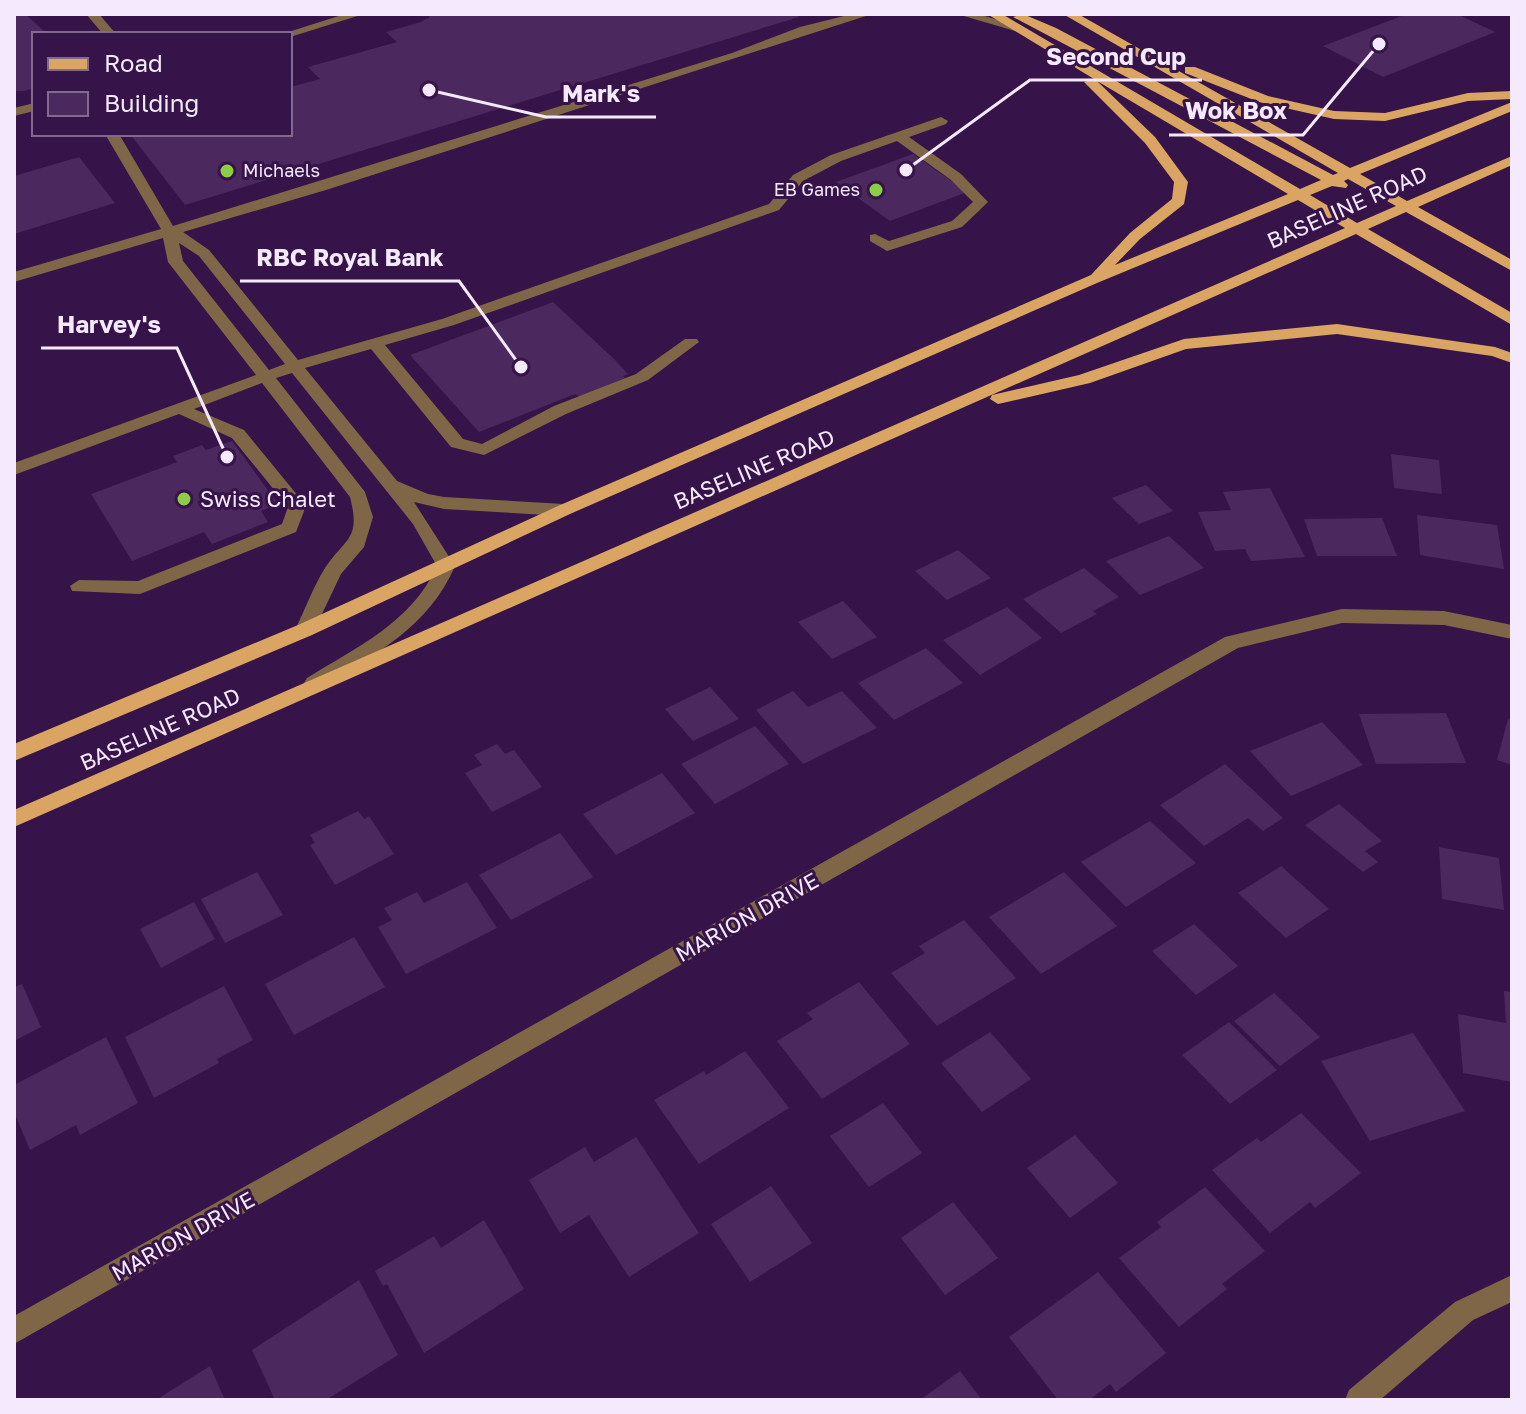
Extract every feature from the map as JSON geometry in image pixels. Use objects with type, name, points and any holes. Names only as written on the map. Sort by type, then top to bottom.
[{"type":"main road","points":[[993,14],[1052,31],[1333,182],[1406,206]]},
{"type":"main road","points":[[1069,14],[1512,266]]},
{"type":"main road","points":[[1013,20],[1065,57],[1512,320]]},
{"type":"main road","points":[[1120,42],[1264,99],[1334,115],[1385,117],[1468,97],[1512,95]]},
{"type":"main road","points":[[1065,57],[1150,140],[1181,182],[1179,201],[1135,236],[1092,280]]},
{"type":"main road","name":"BASELINE ROAD","points":[[14,753],[305,630],[564,510],[1092,280],[1512,106]]},
{"type":"main road","name":"BASELINE ROAD","points":[[14,819],[948,411],[1512,160]]},
{"type":"main road","points":[[948,411],[1084,379],[1184,344],[1337,329],[1495,352],[1512,358]]},
{"type":"street","points":[[92,14],[108,32]]},
{"type":"street","points":[[292,33],[358,14]]},
{"type":"street","points":[[14,277],[168,229],[321,187],[736,56],[804,30],[866,14]]},
{"type":"street","points":[[963,14],[1013,20]]},
{"type":"street","points":[[14,469],[297,365],[448,322],[774,207],[798,178],[836,158],[941,121]]},
{"type":"street","points":[[113,136],[168,229],[176,262],[359,496],[364,517],[355,547],[333,571],[305,630]]},
{"type":"street","points":[[875,238],[887,247],[957,224],[981,202],[956,177],[899,136]]},
{"type":"street","points":[[168,229],[204,253],[297,365],[420,521],[446,566],[432,597],[409,620],[294,697]]},
{"type":"street","points":[[375,343],[457,443],[484,450],[560,410],[642,377],[691,342]]},
{"type":"street","points":[[79,586],[140,588],[290,528],[297,506],[238,434],[179,408]]},
{"type":"street","points":[[386,479],[431,503],[564,510]]},
{"type":"street","name":"MARION DRIVE","points":[[14,1331],[1232,642],[1342,616],[1444,618],[1512,632]]},
{"type":"street","points":[[1359,1400],[1464,1311],[1512,1288]]},
{"type":"building","points":[[14,14],[25,14],[44,31],[32,32],[32,89],[14,91]]},
{"type":"building","points":[[426,14],[795,14],[799,17],[185,205],[132,136],[292,136],[292,86],[320,79],[308,67],[397,42],[386,32],[430,17]]},
{"type":"building","points":[[1407,14],[1457,14],[1495,32],[1383,77],[1323,46]]},
{"type":"building","points":[[913,154],[967,192],[890,221],[836,182]]},
{"type":"building","points":[[79,157],[115,203],[14,234],[14,176]]},
{"type":"building","points":[[553,302],[615,360],[628,374],[623,376],[628,382],[582,400],[576,394],[570,396],[479,432],[410,355]]},
{"type":"building","name":"Swiss Chalet","points":[[232,441],[278,504],[261,511],[268,522],[212,544],[204,532],[132,561],[91,494],[177,462],[173,456],[202,445],[206,450]]},
{"type":"building","points":[[1391,454],[1439,460],[1442,494],[1394,488]]},
{"type":"building","points":[[1146,485],[1173,511],[1139,524],[1112,498]]},
{"type":"building","points":[[1270,488],[1305,557],[1251,561],[1245,549],[1215,551],[1198,512],[1231,510],[1223,492]]},
{"type":"building","points":[[1417,515],[1497,525],[1504,569],[1420,555]]},
{"type":"building","points":[[1382,518],[1397,556],[1317,556],[1304,519]]},
{"type":"building","points":[[1169,536],[1204,568],[1140,595],[1106,561]]},
{"type":"building","points":[[958,550],[991,578],[947,600],[915,571]]},
{"type":"building","points":[[1084,568],[1119,597],[1093,611],[1097,614],[1061,633],[1023,599]]},
{"type":"building","points":[[843,601],[877,637],[832,659],[798,622]]},
{"type":"building","points":[[1007,607],[1042,638],[980,675],[943,640]]},
{"type":"building","points":[[926,648],[963,683],[894,720],[858,683]]},
{"type":"building","points":[[710,687],[739,719],[693,741],[665,709]]},
{"type":"building","points":[[793,691],[808,707],[842,691],[877,728],[803,764],[756,710]]},
{"type":"building","points":[[1446,713],[1466,763],[1376,764],[1359,714]]},
{"type":"building","points":[[1508,719],[1512,720],[1512,765],[1497,760]]},
{"type":"building","points":[[1322,722],[1363,765],[1291,796],[1250,751]]},
{"type":"building","points":[[755,726],[789,764],[715,804],[681,764]]},
{"type":"building","points":[[497,744],[505,754],[514,750],[542,787],[492,812],[465,773],[482,765],[474,755]]},
{"type":"building","points":[[1225,764],[1283,818],[1263,831],[1248,818],[1204,846],[1160,805]]},
{"type":"building","points":[[662,773],[695,813],[616,855],[583,814]]},
{"type":"building","points":[[1339,804],[1382,841],[1365,851],[1378,862],[1363,872],[1305,825]]},
{"type":"building","points":[[358,811],[364,819],[369,816],[394,854],[335,885],[310,845],[315,843],[310,835]]},
{"type":"building","points":[[1150,821],[1196,863],[1126,907],[1081,862]]},
{"type":"building","points":[[560,833],[593,877],[511,920],[479,875]]},
{"type":"building","points":[[1439,847],[1499,858],[1504,910],[1442,899]]},
{"type":"building","points":[[1281,866],[1329,909],[1286,938],[1238,893]]},
{"type":"building","points":[[257,872],[283,915],[225,943],[201,899]]},
{"type":"building","points":[[1064,872],[1117,926],[1041,974],[989,917]]},
{"type":"building","points":[[467,882],[497,928],[406,974],[378,927],[392,920],[384,908],[417,892],[424,903]]},
{"type":"building","points":[[194,902],[215,939],[161,968],[140,929]]},
{"type":"building","points":[[964,920],[1016,978],[937,1026],[891,973],[925,953],[919,946]]},
{"type":"building","points":[[1194,924],[1238,966],[1196,995],[1152,951]]},
{"type":"building","points":[[354,937],[385,987],[294,1035],[265,984]]},
{"type":"building","points":[[859,982],[910,1044],[822,1099],[777,1041],[813,1019],[807,1013]]},
{"type":"building","points":[[22,984],[41,1027],[14,1041],[14,987]]},
{"type":"building","points":[[224,986],[253,1040],[217,1059],[219,1063],[154,1098],[125,1037]]},
{"type":"building","points":[[1504,991],[1512,992],[1512,1082],[1463,1073],[1458,1014],[1506,1023]]},
{"type":"building","points":[[1274,993],[1320,1037],[1280,1066],[1234,1021]]},
{"type":"building","points":[[1229,1022],[1277,1070],[1230,1104],[1182,1055]]},
{"type":"building","points":[[990,1032],[1031,1079],[982,1112],[941,1063]]},
{"type":"building","points":[[1413,1033],[1465,1111],[1370,1141],[1321,1061]]},
{"type":"building","points":[[106,1037],[138,1103],[80,1135],[76,1125],[30,1150],[14,1112],[14,1085]]},
{"type":"building","points":[[745,1051],[789,1108],[699,1164],[654,1100],[704,1071],[706,1075]]},
{"type":"building","points":[[883,1103],[922,1153],[869,1187],[830,1136]]},
{"type":"building","points":[[1301,1113],[1361,1173],[1315,1208],[1310,1202],[1270,1233],[1212,1170],[1257,1138],[1261,1142]]},
{"type":"building","points":[[1075,1135],[1118,1183],[1070,1218],[1027,1168]]},
{"type":"building","points":[[636,1137],[699,1233],[629,1277],[589,1215],[560,1233],[529,1180],[585,1147],[594,1162]]},
{"type":"building","points":[[771,1186],[812,1243],[750,1282],[711,1224]]},
{"type":"building","points":[[1205,1187],[1265,1251],[1222,1284],[1227,1289],[1179,1327],[1119,1258],[1161,1227],[1157,1222]]},
{"type":"building","points":[[953,1202],[998,1258],[945,1295],[901,1238]]},
{"type":"building","points":[[484,1220],[524,1289],[424,1353],[387,1284],[383,1286],[375,1271],[434,1236],[441,1248]]},
{"type":"building","points":[[1098,1272],[1166,1353],[1116,1392],[1110,1384],[1089,1400],[1058,1400],[1009,1337]]},
{"type":"building","points":[[359,1280],[398,1355],[326,1400],[275,1400],[252,1350]]},
{"type":"building","points":[[210,1366],[225,1400],[156,1400]]},
{"type":"building","points":[[960,1371],[982,1400],[920,1400]]},
{"type":"place","name":"Wok Box","points":[[1379,44]]},
{"type":"place","name":"Mark's","points":[[429,90]]},
{"type":"place","name":"Second Cup","points":[[906,170]]},
{"type":"place","name":"Michaels","points":[[227,171]]},
{"type":"place","name":"EB Games","points":[[876,190]]},
{"type":"place","name":"RBC Royal Bank","points":[[521,367]]},
{"type":"place","name":"Harvey's","points":[[227,457]]},
{"type":"place","name":"Swiss Chalet","points":[[184,499]]}]
